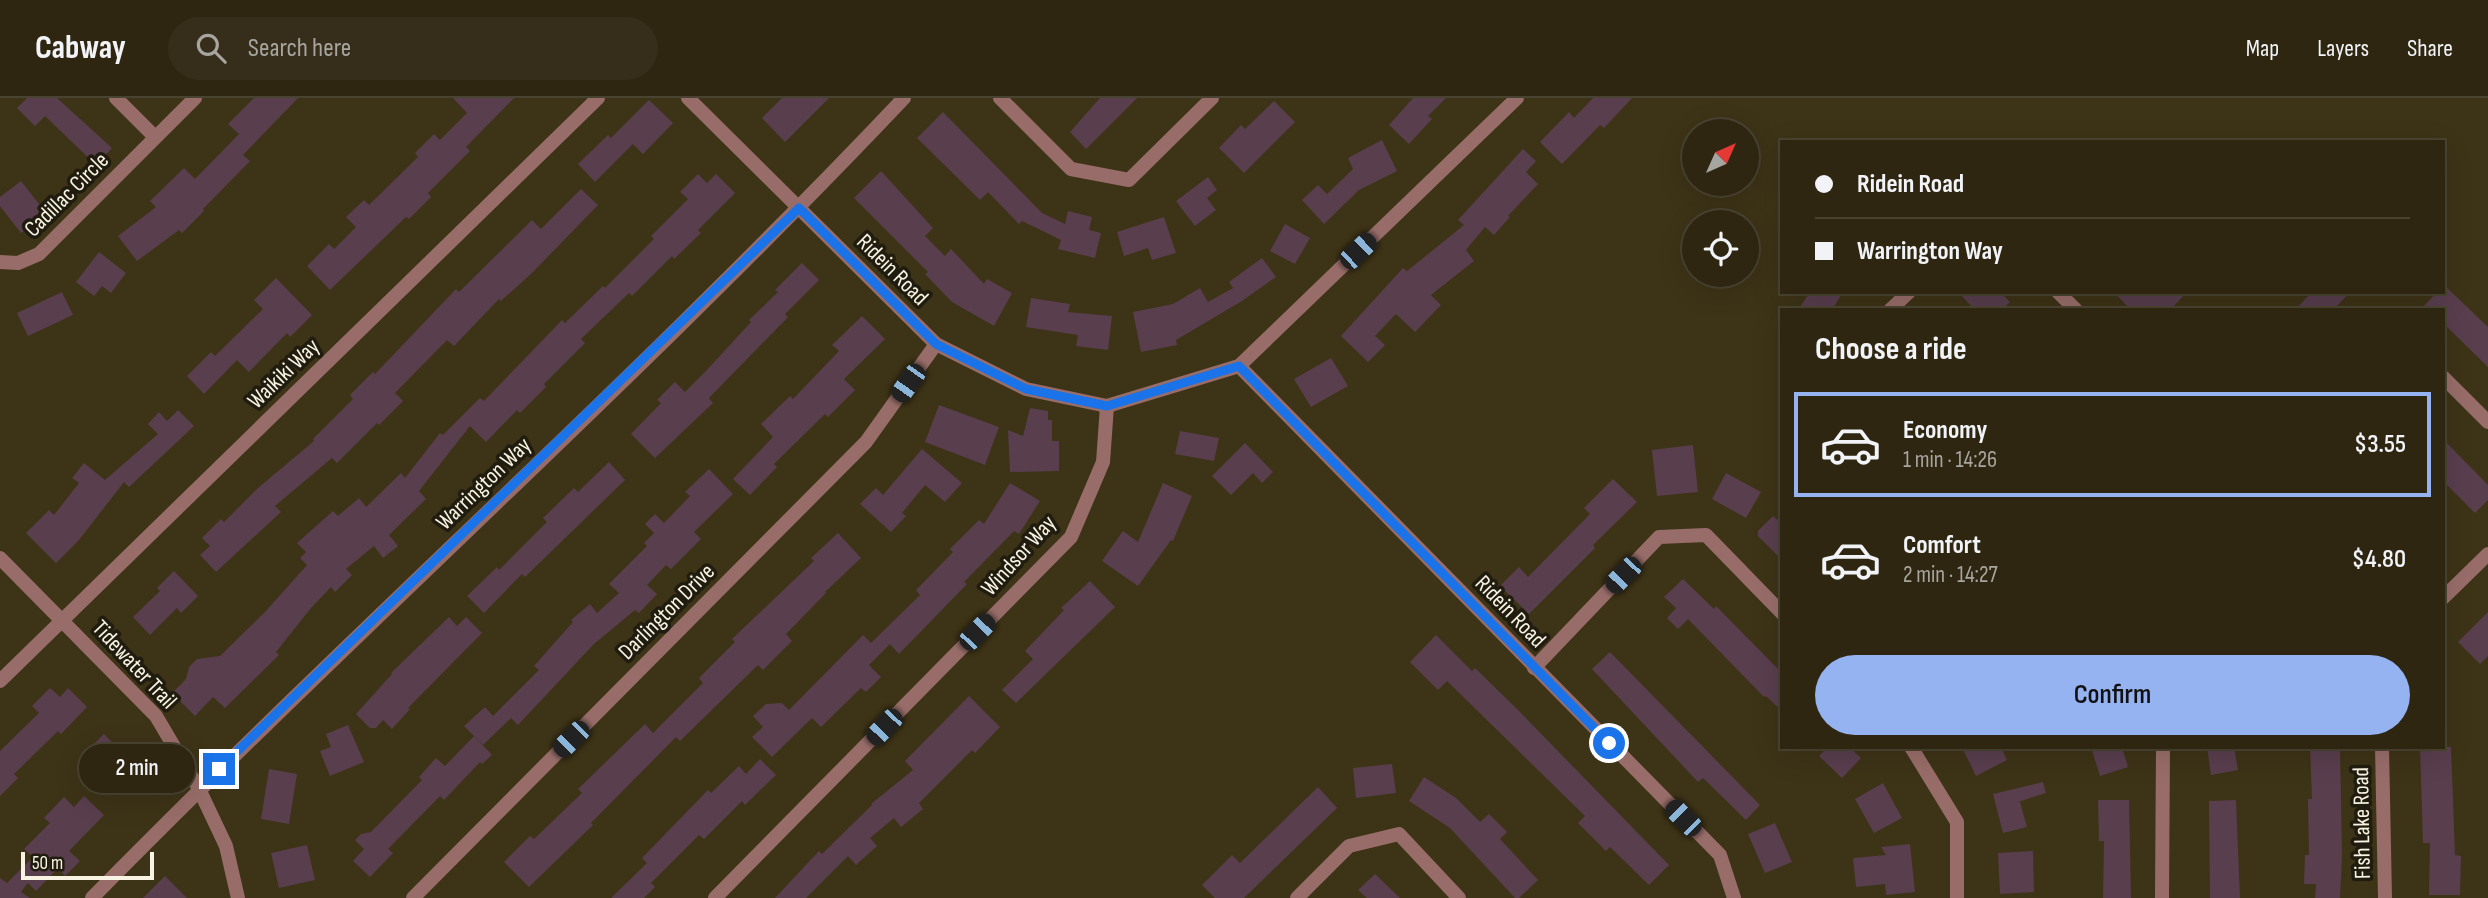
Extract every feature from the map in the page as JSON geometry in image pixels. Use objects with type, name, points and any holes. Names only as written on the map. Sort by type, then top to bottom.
[{"type":"street","points":[[116,98],[155,137]]},
{"type":"street","name":"Cadillac Circle","points":[[0,262],[18,263],[39,254],[195,98]]},
{"type":"street","name":"Waikiki Way","points":[[0,681],[598,98]]},
{"type":"street","name":"Ridein Road","points":[[688,98],[936,344],[1026,389],[1107,406]]},
{"type":"street","name":"Warrington Way","points":[[92,898],[199,789],[799,208],[904,98]]},
{"type":"street","points":[[1000,98],[1071,169],[1129,180],[1212,98]]},
{"type":"street","points":[[1107,406],[1239,366],[1517,98]]},
{"type":"street","points":[[1892,308],[1907,294]]},
{"type":"street","points":[[2060,294],[2074,308]]},
{"type":"street","name":"Darlington Drive","points":[[413,898],[866,442],[936,344]]},
{"type":"street","name":"Ridein Road","points":[[1239,366],[1720,855],[1734,898]]},
{"type":"street","points":[[2445,379],[2488,422]]},
{"type":"street","name":"Windsor Way","points":[[715,898],[1071,537],[1103,462],[1107,406]]},
{"type":"street","points":[[1534,668],[1659,537],[1706,535],[1780,611]]},
{"type":"street","points":[[2445,596],[2488,554]]},
{"type":"street","name":"Tidewater Trail","points":[[0,558],[156,716],[199,789],[226,846],[238,898]]},
{"type":"street","points":[[1912,749],[1957,822],[1957,898]]},
{"type":"street","points":[[2162,898],[2163,749]]},
{"type":"street","name":"Fish Lake Road","points":[[2382,749],[2385,898]]},
{"type":"street","points":[[1297,898],[1349,846],[1399,834],[1458,898]]},
{"type":"building","points":[[27,98],[57,98],[112,148],[96,165],[45,116],[35,126],[17,108]]},
{"type":"building","points":[[254,98],[298,98],[243,155],[250,161],[204,211],[182,233],[179,230],[137,261],[118,236],[156,207],[150,201],[184,168],[195,179],[239,134],[228,124]]},
{"type":"building","points":[[453,98],[514,98],[466,147],[470,151],[428,193],[431,197],[409,219],[406,217],[330,290],[307,266],[329,244],[334,249],[356,227],[346,217],[364,200],[369,205],[418,157],[415,153],[434,134],[440,140],[467,113]]},
{"type":"building","points":[[782,98],[829,98],[785,142],[762,118]]},
{"type":"building","points":[[1100,98],[1137,98],[1086,149],[1070,132]]},
{"type":"building","points":[[1413,98],[1446,98],[1428,116],[1432,119],[1409,144],[1389,125]]},
{"type":"building","points":[[1593,98],[1632,98],[1604,128],[1600,125],[1562,164],[1540,142],[1569,112],[1574,118]]},
{"type":"building","points":[[649,100],[673,123],[643,154],[633,144],[595,182],[578,164],[608,135],[611,138]]},
{"type":"building","points":[[1274,101],[1295,122],[1244,173],[1219,148],[1241,125],[1245,129]]},
{"type":"building","points":[[943,112],[1042,213],[1065,224],[1068,211],[1092,217],[1089,230],[1101,233],[1095,258],[1058,249],[1061,240],[1022,221],[1019,224],[988,192],[980,200],[917,138]]},
{"type":"building","points":[[1382,140],[1397,171],[1359,190],[1324,224],[1302,200],[1318,185],[1327,194],[1353,169],[1348,158]]},
{"type":"building","points":[[1523,149],[1536,161],[1526,172],[1538,184],[1494,235],[1485,227],[1466,250],[1474,261],[1431,295],[1441,305],[1415,332],[1396,314],[1375,336],[1385,345],[1368,362],[1341,336],[1403,268],[1407,271],[1464,225],[1458,220]]},
{"type":"building","points":[[881,171],[933,228],[925,236],[945,256],[951,249],[984,284],[987,279],[1012,293],[994,326],[952,302],[925,274],[928,272],[854,198]]},
{"type":"building","points":[[698,174],[707,183],[716,174],[735,193],[698,230],[701,233],[674,259],[672,256],[632,296],[629,293],[581,339],[585,343],[544,384],[546,387],[520,413],[517,410],[486,442],[470,426],[419,491],[426,499],[389,535],[398,546],[383,558],[374,546],[346,569],[352,575],[335,592],[331,587],[276,652],[279,655],[225,708],[213,697],[195,716],[172,693],[186,679],[189,667],[197,659],[220,656],[265,612],[307,565],[300,558],[306,552],[297,543],[333,511],[338,516],[359,498],[366,507],[401,473],[405,478],[440,433],[443,435],[480,398],[484,401],[562,320],[565,323],[603,286],[605,288],[654,239],[651,236],[688,199],[680,192]]},
{"type":"building","points":[[1208,177],[1217,190],[1207,198],[1216,210],[1195,226],[1176,201]]},
{"type":"building","points":[[21,181],[46,213],[21,233],[0,206],[0,197]]},
{"type":"building","points":[[581,189],[598,205],[533,272],[501,301],[499,299],[454,346],[447,340],[395,393],[403,401],[337,463],[332,458],[275,506],[281,512],[216,572],[200,555],[210,546],[202,538],[221,519],[224,522],[258,488],[314,441],[353,399],[350,395],[373,372],[375,374],[456,289],[459,292],[532,220],[541,229]]},
{"type":"building","points":[[1164,217],[1176,253],[1152,260],[1148,248],[1124,256],[1117,232]]},
{"type":"building","points":[[1285,224],[1310,238],[1295,264],[1270,251]]},
{"type":"building","points":[[99,252],[126,273],[111,293],[102,286],[94,296],[76,282]]},
{"type":"building","points":[[1262,258],[1276,277],[1242,301],[1176,340],[1177,345],[1141,352],[1133,312],[1173,304],[1200,288],[1208,302],[1233,288],[1229,282]]},
{"type":"building","points":[[802,263],[819,280],[785,314],[788,317],[709,398],[713,403],[655,458],[631,434],[661,403],[657,400],[675,382],[685,392],[705,372],[751,322],[749,320],[778,292],[775,290]]},
{"type":"building","points":[[276,278],[312,315],[290,337],[287,333],[249,372],[237,360],[204,394],[187,376],[211,352],[215,356],[263,309],[254,300]]},
{"type":"building","points":[[2445,286],[2488,327],[2488,367],[2445,325],[2445,308],[2422,308],[2435,294],[2445,294]]},
{"type":"building","points":[[62,292],[73,315],[28,336],[17,313]]},
{"type":"building","points":[[1809,294],[1842,294],[1833,308],[1799,308]]},
{"type":"building","points":[[1960,294],[2002,294],[2010,302],[2004,308],[1973,308]]},
{"type":"building","points":[[2116,294],[2185,294],[2172,308],[2129,308]]},
{"type":"building","points":[[2310,294],[2348,294],[2335,308],[2297,308]]},
{"type":"building","points":[[1031,298],[1070,304],[1068,312],[1112,316],[1108,350],[1076,346],[1078,335],[1026,327]]},
{"type":"building","points":[[862,316],[885,339],[844,379],[855,390],[828,417],[825,414],[774,464],[777,467],[750,495],[733,479],[773,437],[761,424],[790,396],[793,399],[839,351],[832,345]]},
{"type":"building","points":[[1331,358],[1348,386],[1311,407],[1294,379]]},
{"type":"building","points":[[939,405],[999,427],[985,465],[925,442]]},
{"type":"building","points":[[1030,408],[1048,411],[1048,420],[1052,420],[1052,441],[1059,441],[1059,471],[1010,472],[1008,430],[1023,436]]},
{"type":"building","points":[[178,410],[194,426],[129,487],[124,482],[79,540],[56,563],[26,533],[49,510],[54,515],[79,483],[72,478],[84,463],[105,480],[158,434],[148,424],[159,412],[167,421]]},
{"type":"building","points":[[1180,431],[1219,438],[1214,461],[1175,454]]},
{"type":"building","points":[[2445,441],[2488,485],[2488,500],[2475,513],[2445,483]]},
{"type":"building","points":[[1245,443],[1273,472],[1262,483],[1253,473],[1231,495],[1212,476]]},
{"type":"building","points":[[1693,445],[1698,492],[1657,496],[1652,450]]},
{"type":"building","points":[[922,449],[962,483],[945,502],[925,485],[902,513],[906,516],[891,532],[860,504],[876,488],[883,495]]},
{"type":"building","points":[[609,462],[625,480],[525,577],[522,574],[484,613],[467,596],[497,567],[499,570],[547,522],[543,518],[574,488],[578,492]]},
{"type":"building","points":[[709,469],[733,494],[694,532],[701,539],[671,569],[666,565],[647,585],[657,594],[639,613],[635,610],[594,644],[518,725],[511,718],[483,745],[464,726],[485,707],[493,716],[539,670],[534,666],[573,622],[571,620],[590,604],[597,613],[619,593],[609,584],[647,546],[644,543],[654,533],[645,524],[655,514],[664,523],[690,496],[685,492]]},
{"type":"building","points":[[1726,473],[1761,492],[1746,518],[1712,499]]},
{"type":"building","points":[[1613,479],[1637,502],[1529,614],[1500,586],[1519,567],[1528,577],[1590,514],[1584,508]]},
{"type":"building","points":[[1010,483],[1040,501],[1019,534],[1014,531],[899,654],[890,644],[869,665],[881,677],[866,692],[861,688],[821,727],[812,718],[772,757],[752,737],[763,727],[753,716],[766,704],[782,703],[789,710],[863,635],[871,643],[920,595],[916,590],[953,552],[950,549],[979,520],[984,524]]},
{"type":"building","points":[[1163,483],[1192,496],[1173,541],[1171,540],[1138,586],[1102,561],[1123,531],[1138,542]]},
{"type":"building","points":[[1773,516],[1780,522],[1780,558],[1758,536],[1758,531]]},
{"type":"building","points":[[838,533],[861,558],[786,634],[792,641],[763,670],[758,665],[680,741],[676,737],[591,823],[593,825],[529,887],[504,862],[530,836],[534,839],[582,793],[578,789],[645,724],[653,733],[703,683],[699,678],[735,642],[732,639],[814,561],[811,558]]},
{"type":"building","points":[[174,571],[198,596],[181,613],[177,608],[150,635],[133,617],[160,591],[157,588]]},
{"type":"building","points":[[1683,579],[1714,609],[1716,606],[1780,671],[1780,709],[1764,697],[1688,619],[1678,629],[1667,618],[1676,608],[1664,597]]},
{"type":"building","points":[[1090,581],[1115,607],[1016,703],[1002,690],[1033,659],[1025,651],[1064,610],[1061,608]]},
{"type":"building","points":[[2488,612],[2488,656],[2480,664],[2458,642]]},
{"type":"building","points":[[449,617],[457,626],[466,617],[482,633],[408,708],[410,709],[392,729],[383,720],[376,728],[370,728],[356,714],[391,673]]},
{"type":"building","points":[[1436,635],[1472,671],[1475,668],[1518,710],[1669,865],[1649,885],[1610,847],[1606,851],[1578,823],[1585,816],[1447,681],[1438,690],[1410,662]]},
{"type":"building","points":[[1610,652],[1760,805],[1746,820],[1703,778],[1698,782],[1592,669]]},
{"type":"building","points":[[50,688],[60,697],[68,688],[87,707],[61,734],[58,731],[14,774],[18,778],[0,796],[0,751],[39,713],[32,706]]},
{"type":"building","points":[[969,696],[1000,727],[975,753],[972,750],[919,803],[923,809],[901,827],[894,818],[870,838],[877,846],[856,865],[848,856],[806,898],[775,898],[819,851],[822,854],[871,804],[913,770],[905,761]]},
{"type":"building","points":[[348,725],[364,762],[330,776],[320,751],[331,747],[326,734]]},
{"type":"building","points":[[104,734],[144,775],[127,792],[110,776],[104,782],[80,758]]},
{"type":"building","points":[[474,736],[492,755],[482,764],[480,762],[444,800],[440,796],[388,849],[393,853],[370,877],[353,861],[364,849],[355,840],[361,834],[371,832],[422,780],[419,777],[436,758],[445,766]]},
{"type":"building","points":[[2451,747],[2455,855],[2461,856],[2460,895],[2429,895],[2430,843],[2423,843],[2420,749]]},
{"type":"building","points":[[1826,749],[1851,749],[1861,758],[1842,778],[1819,756]]},
{"type":"building","points":[[1963,749],[2002,749],[2007,760],[1976,776]]},
{"type":"building","points":[[2092,749],[2123,749],[2128,767],[2100,776]]},
{"type":"building","points":[[2207,749],[2234,749],[2238,770],[2211,775]]},
{"type":"building","points":[[2310,749],[2340,749],[2340,898],[2315,898],[2316,884],[2304,884],[2305,855],[2309,855],[2308,799],[2312,799]]},
{"type":"building","points":[[760,759],[776,775],[745,805],[742,801],[704,839],[699,835],[651,883],[655,887],[644,898],[611,898],[647,863],[642,858],[708,790],[711,793],[739,766],[746,774]]},
{"type":"building","points":[[1392,764],[1396,793],[1356,798],[1353,768]]},
{"type":"building","points":[[269,769],[297,774],[289,824],[261,819]]},
{"type":"building","points":[[1424,777],[1456,798],[1480,822],[1489,814],[1507,832],[1500,839],[1538,880],[1519,898],[1515,898],[1450,828],[1409,801]]},
{"type":"building","points":[[2043,782],[2046,793],[2018,802],[2027,827],[2003,833],[1993,794]]},
{"type":"building","points":[[1883,783],[1902,818],[1874,833],[1855,799]]},
{"type":"building","points":[[1318,787],[1337,808],[1244,898],[1215,898],[1202,885],[1232,855],[1240,863]]},
{"type":"building","points":[[84,796],[104,815],[69,851],[80,861],[65,876],[58,868],[36,891],[28,883],[21,892],[30,898],[0,898],[0,878],[7,883],[33,857],[24,849],[50,823],[44,818],[64,797],[74,807]]},
{"type":"building","points":[[2098,800],[2129,800],[2131,898],[2103,898],[2104,841],[2099,841]]},
{"type":"building","points":[[2236,800],[2240,898],[2210,898],[2209,801]]},
{"type":"building","points":[[1775,823],[1792,862],[1765,873],[1748,834]]},
{"type":"building","points":[[1910,844],[1915,892],[1886,895],[1885,884],[1856,887],[1853,858],[1886,855],[1881,847]]},
{"type":"building","points":[[307,845],[315,880],[279,888],[271,853]]},
{"type":"building","points":[[2033,851],[2034,892],[2000,894],[1998,853]]},
{"type":"building","points":[[1375,874],[1400,898],[1367,898],[1358,890]]},
{"type":"building","points":[[165,876],[187,898],[143,898]]},
{"type":"route","points":[[219,769],[799,208],[936,344],[1026,389],[1107,406],[1239,366],[1609,743]]}]
